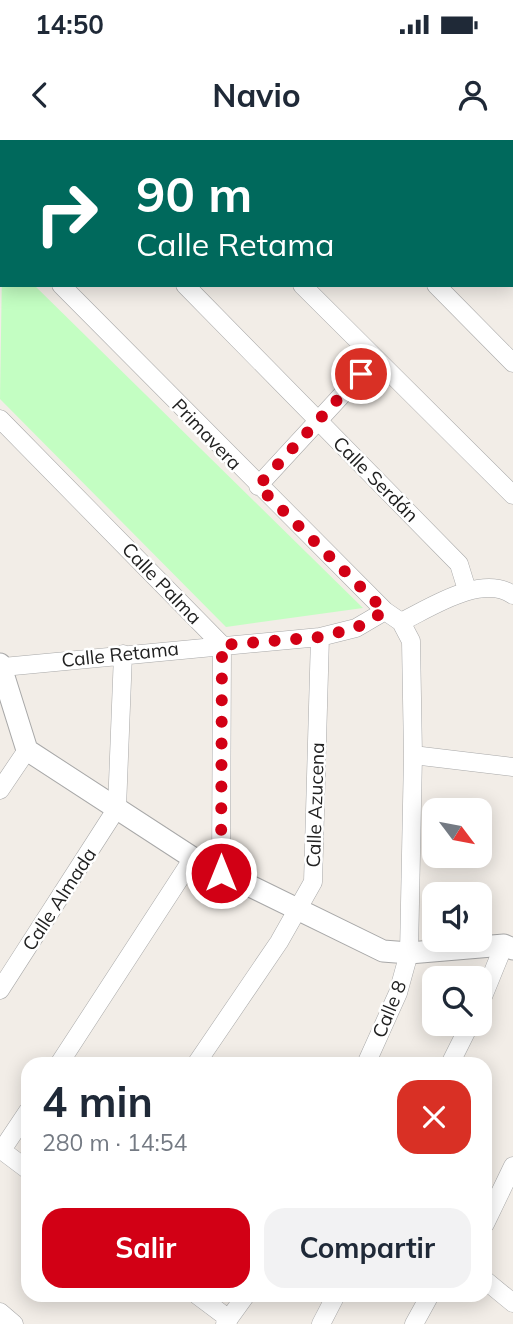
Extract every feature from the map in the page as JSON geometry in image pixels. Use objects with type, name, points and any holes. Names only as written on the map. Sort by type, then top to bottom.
[{"type":"street","name":"Primavera","points":[[63,287],[385,611]]},
{"type":"street","name":"Calle Serdán","points":[[188,287],[459,564],[467,590]]},
{"type":"street","points":[[304,287],[513,495]]},
{"type":"street","points":[[438,287],[513,363]]},
{"type":"street","points":[[258,486],[375,359]]},
{"type":"street","name":"Calle Palma","points":[[0,419],[222,645]]},
{"type":"street","points":[[385,611],[401,622],[467,590],[506,590],[513,595]]},
{"type":"street","name":"Calle Retama","points":[[1,665],[320,637],[356,628],[385,611]]},
{"type":"street","name":"Calle 8","points":[[369,1057],[398,993],[409,953],[413,755],[411,641],[401,622]]},
{"type":"street","name":"Calle Azucena","points":[[201,1057],[298,910],[313,881],[320,637]]},
{"type":"street","points":[[221,873],[222,645]]},
{"type":"street","points":[[117,808],[123,654]]},
{"type":"street","points":[[1,665],[27,750],[193,858],[383,951],[409,953],[508,947],[492,980]]},
{"type":"street","points":[[0,790],[27,750]]},
{"type":"street","points":[[413,755],[513,767]]},
{"type":"street","name":"Calle Almada","points":[[0,990],[117,808]]},
{"type":"street","points":[[63,1057],[193,858]]},
{"type":"street","points":[[454,1057],[464,1036]]},
{"type":"street","points":[[21,1121],[1,1150],[21,1165]]},
{"type":"street","points":[[492,1210],[513,1166]]},
{"type":"street","points":[[492,1286],[513,1303]]},
{"type":"street","points":[[205,1302],[227,1322],[242,1302]]},
{"type":"street","points":[[321,1324],[332,1302]]},
{"type":"street","points":[[414,1324],[426,1302]]},
{"type":"street","points":[[0,1312],[14,1324]]},
{"type":"green space","points":[[2,287],[36,287],[363,608],[226,627],[0,399]]},
{"type":"route","points":[[221,873],[222,645],[320,637],[356,628],[385,611],[258,486],[361,374]]}]
